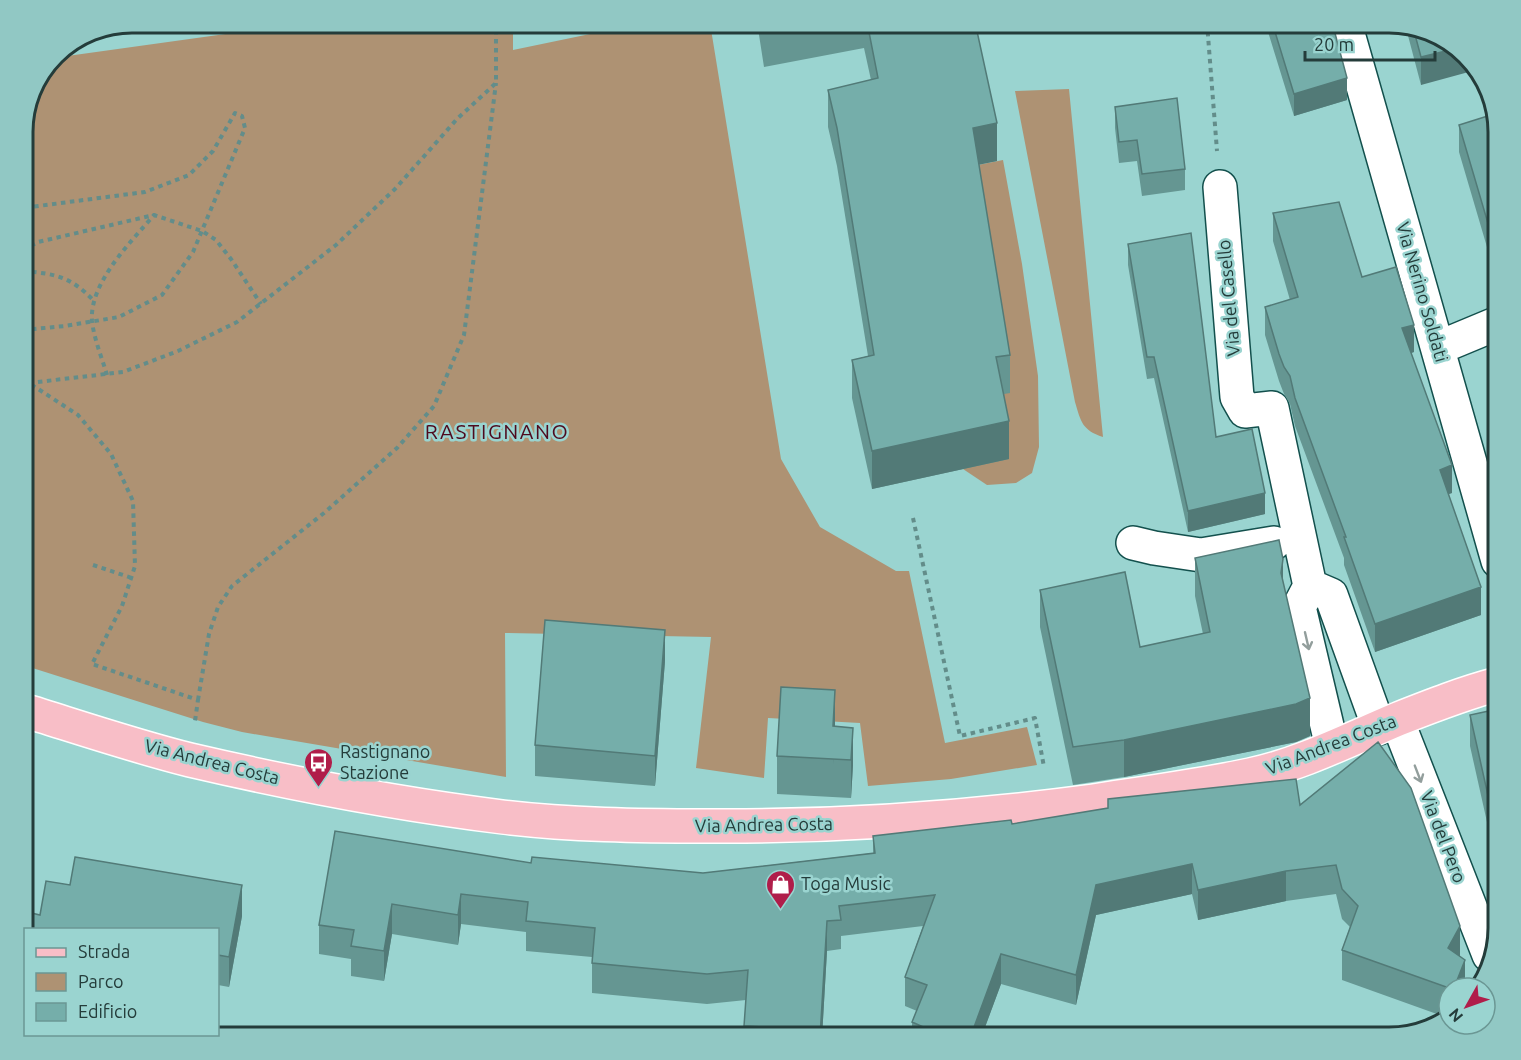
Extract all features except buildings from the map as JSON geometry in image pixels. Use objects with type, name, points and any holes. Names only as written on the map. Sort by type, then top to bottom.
[{"type":"main road","name":"Via Andrea Costa","points":[[33,713],[186,759],[319,788],[506,817],[614,825],[786,827],[886,822],[1024,810],[1149,793],[1254,774],[1304,759],[1453,698],[1488,687]]},
{"type":"street","name":"Via Nerino Soldati","points":[[1348,33],[1488,526]]},
{"type":"street","name":"Via del Casello","points":[[1220,187],[1237,397],[1245,411],[1272,408],[1310,586]]},
{"type":"street","points":[[1438,348],[1488,327]]},
{"type":"street","points":[[1133,543],[1154,549],[1201,555],[1299,538]]},
{"type":"street","points":[[1332,747],[1299,607],[1310,586],[1331,595],[1388,724]]},
{"type":"street","name":"Via del Pero","points":[[1388,724],[1486,948]]},
{"type":"path","points":[[194,725],[209,634],[218,607],[232,586],[324,513],[397,448],[434,406],[465,335],[496,82],[496,33]]},
{"type":"path","points":[[1208,33],[1220,187]]},
{"type":"path","points":[[33,383],[123,372],[178,351],[237,322],[336,245],[395,189],[457,119],[496,82]]},
{"type":"path","points":[[33,207],[145,192],[189,175],[213,151],[235,113],[242,116],[245,128],[193,252],[162,295],[119,317],[33,329]]},
{"type":"path","points":[[33,245],[154,215],[202,231],[216,240],[261,304]]},
{"type":"path","points":[[107,375],[92,321],[94,301],[105,277],[154,215]]},
{"type":"path","points":[[33,272],[51,274],[79,285],[94,301]]},
{"type":"path","points":[[33,386],[78,415],[111,454],[132,501],[135,566],[122,606],[92,664],[198,700]]},
{"type":"path","points":[[913,518],[960,736],[1035,718],[1046,777]]},
{"type":"path","points":[[93,565],[132,578]]},
{"type":"green space","points":[[232,33],[513,33],[513,50],[595,33],[712,33],[781,459],[820,527],[896,571],[909,571],[945,743],[1027,727],[1037,765],[951,779],[868,786],[860,723],[768,718],[764,778],[696,768],[711,637],[505,633],[506,777],[242,732],[203,722],[33,668],[33,126],[36,107],[43,88],[54,72],[70,56]]},
{"type":"green space","points":[[1069,89],[1103,437],[1086,428],[1075,402],[1015,91]]},
{"type":"green space","points":[[1003,160],[1022,264],[1038,376],[1039,447],[1032,473],[1016,483],[987,485],[963,469],[973,166]]},
{"type":"place","name":"Rastignano Stazione","points":[[319,788]]},
{"type":"place","name":"Toga Music","points":[[780,910]]},
{"type":"district","name":"RASTIGNANO","points":[[497,432]]}]
